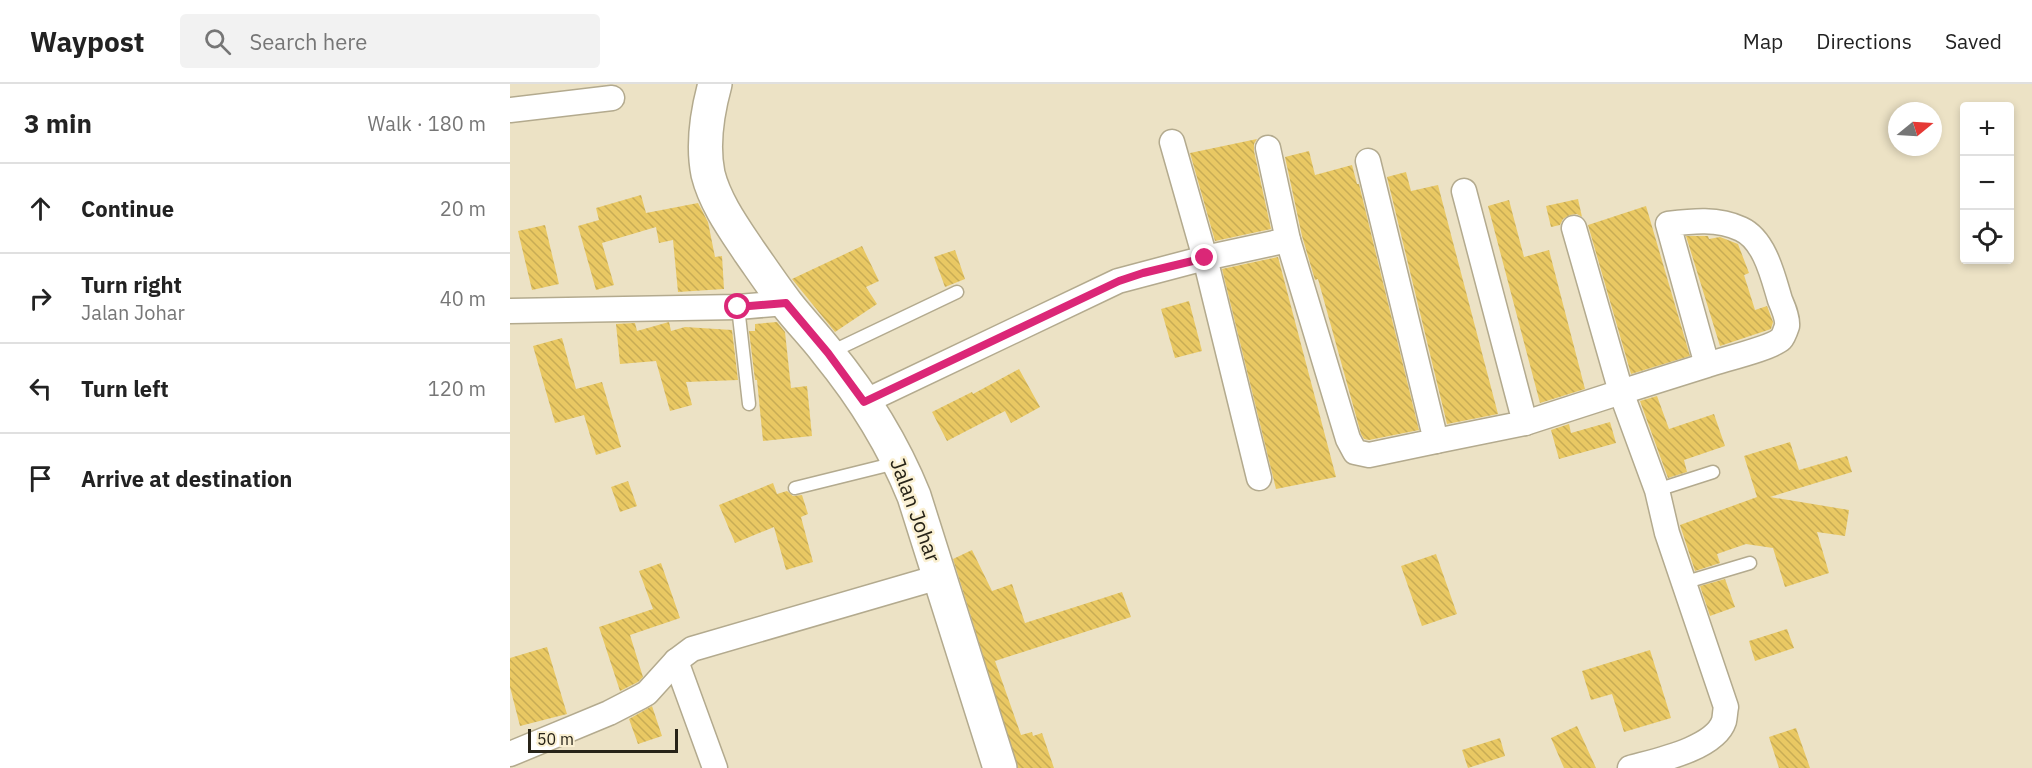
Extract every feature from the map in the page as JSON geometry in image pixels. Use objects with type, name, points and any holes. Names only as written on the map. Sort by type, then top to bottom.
[{"type":"street","name":"Jalan Johar","points":[[715,84],[709,105],[705,143],[709,176],[715,196],[732,226],[786,303],[828,353],[864,402],[900,463],[914,496],[999,768]]},
{"type":"street","points":[[510,110],[612,98]]},
{"type":"street","points":[[1172,142],[1205,258],[1259,478]]},
{"type":"street","points":[[1268,148],[1288,240],[1348,439],[1355,453],[1369,455],[1525,423],[1621,392],[1707,365],[1766,346],[1781,339],[1787,327],[1785,314],[1769,262],[1758,244],[1742,229],[1719,223],[1695,220],[1668,224],[1707,365]]},
{"type":"street","points":[[1368,161],[1436,441]]},
{"type":"street","points":[[1464,191],[1525,423]]},
{"type":"street","points":[[1574,228],[1621,392],[1657,490],[1667,533],[1726,707],[1724,722],[1715,735],[1679,754],[1630,768]]},
{"type":"street","points":[[864,402],[1119,281],[1143,273],[1288,240]]},
{"type":"street","points":[[510,311],[738,307],[786,303]]},
{"type":"street","points":[[510,754],[609,713],[647,693],[676,661],[692,649],[939,577]]},
{"type":"street","points":[[676,661],[715,768]]},
{"type":"lane","points":[[828,353],[957,292]]},
{"type":"lane","points":[[738,307],[749,404]]},
{"type":"lane","points":[[795,488],[900,463]]},
{"type":"lane","points":[[1657,490],[1713,472]]},
{"type":"lane","points":[[1683,583],[1750,563]]},
{"type":"building","points":[[1257,139],[1254,151],[1271,229],[1215,241],[1190,153]]},
{"type":"building","points":[[1309,151],[1315,175],[1352,165],[1357,184],[1359,184],[1419,430],[1369,440],[1364,439],[1361,434],[1318,279],[1315,280],[1302,236],[1285,157]]},
{"type":"building","points":[[1406,172],[1411,191],[1438,185],[1498,414],[1447,424],[1387,177]]},
{"type":"building","points":[[641,195],[646,213],[698,203],[708,222],[715,257],[722,256],[724,289],[678,292],[673,240],[659,243],[656,227],[602,243],[614,285],[596,290],[578,226],[599,220],[596,208]]},
{"type":"building","points":[[1578,199],[1582,217],[1577,214],[1570,215],[1563,219],[1560,225],[1551,227],[1546,206]]},
{"type":"building","points":[[1509,200],[1524,257],[1549,250],[1585,389],[1540,403],[1488,206]]},
{"type":"building","points":[[1646,206],[1690,356],[1631,374],[1588,225]]},
{"type":"building","points":[[545,225],[559,284],[532,290],[518,231]]},
{"type":"building","points":[[1686,236],[1708,236],[1709,239],[1720,237],[1738,244],[1749,273],[1744,275],[1755,310],[1767,306],[1773,322],[1771,329],[1720,346]]},
{"type":"building","points":[[862,246],[879,281],[866,287],[877,304],[835,332],[792,279]]},
{"type":"building","points":[[955,250],[965,279],[945,287],[934,257]]},
{"type":"building","points":[[1278,257],[1336,477],[1276,489],[1222,269]]},
{"type":"building","points":[[1189,301],[1202,351],[1175,358],[1161,309]]},
{"type":"building","points":[[669,322],[671,331],[685,327],[732,330],[738,380],[686,382],[692,405],[670,411],[656,361],[620,364],[616,324],[635,323],[637,331]]},
{"type":"building","points":[[777,322],[785,332],[791,388],[807,386],[812,436],[763,441],[749,331],[755,331],[755,324]]},
{"type":"building","points":[[562,338],[576,389],[602,382],[621,447],[596,455],[584,415],[555,423],[533,346]]},
{"type":"building","points":[[1019,369],[1040,407],[1011,423],[1005,411],[947,441],[932,412],[972,392],[973,394]]},
{"type":"building","points":[[1657,396],[1669,429],[1714,414],[1725,446],[1684,460],[1687,472],[1668,478],[1640,401]]},
{"type":"building","points":[[1610,422],[1616,443],[1559,459],[1551,430],[1569,424],[1571,433]]},
{"type":"building","points":[[1790,442],[1799,470],[1847,456],[1852,472],[1770,497],[1849,510],[1845,536],[1817,532],[1829,573],[1785,587],[1773,548],[1746,544],[1717,554],[1720,563],[1695,571],[1680,525],[1757,497],[1744,456]]},
{"type":"building","points":[[628,481],[637,506],[620,512],[611,487]]},
{"type":"building","points":[[773,483],[777,494],[787,491],[793,496],[802,495],[808,514],[801,517],[813,562],[786,570],[774,527],[735,543],[719,505]]},
{"type":"building","points":[[972,550],[992,591],[1012,584],[1025,623],[1122,592],[1131,617],[995,661],[1021,735],[1032,732],[1033,736],[1042,733],[1054,768],[1018,768],[953,559]]},
{"type":"building","points":[[1436,554],[1457,614],[1422,626],[1401,566]]},
{"type":"building","points":[[661,563],[680,618],[630,635],[643,677],[620,691],[599,627],[653,609],[639,571]]},
{"type":"building","points":[[1725,579],[1735,607],[1710,616],[1700,586]]},
{"type":"building","points":[[1787,629],[1794,648],[1755,661],[1749,641]]},
{"type":"building","points":[[547,647],[567,714],[520,726],[510,687],[510,658]]},
{"type":"building","points":[[1650,650],[1671,718],[1624,732],[1612,694],[1591,700],[1582,671]]},
{"type":"building","points":[[652,706],[662,736],[638,744],[629,719]]},
{"type":"building","points":[[1577,726],[1596,768],[1564,768],[1551,738]]},
{"type":"building","points":[[1796,728],[1810,768],[1779,768],[1769,737]]},
{"type":"building","points":[[1500,738],[1505,756],[1468,768],[1462,750]]},
{"type":"route","points":[[738,307],[786,303],[828,353],[864,402],[1119,281],[1205,258]]}]
